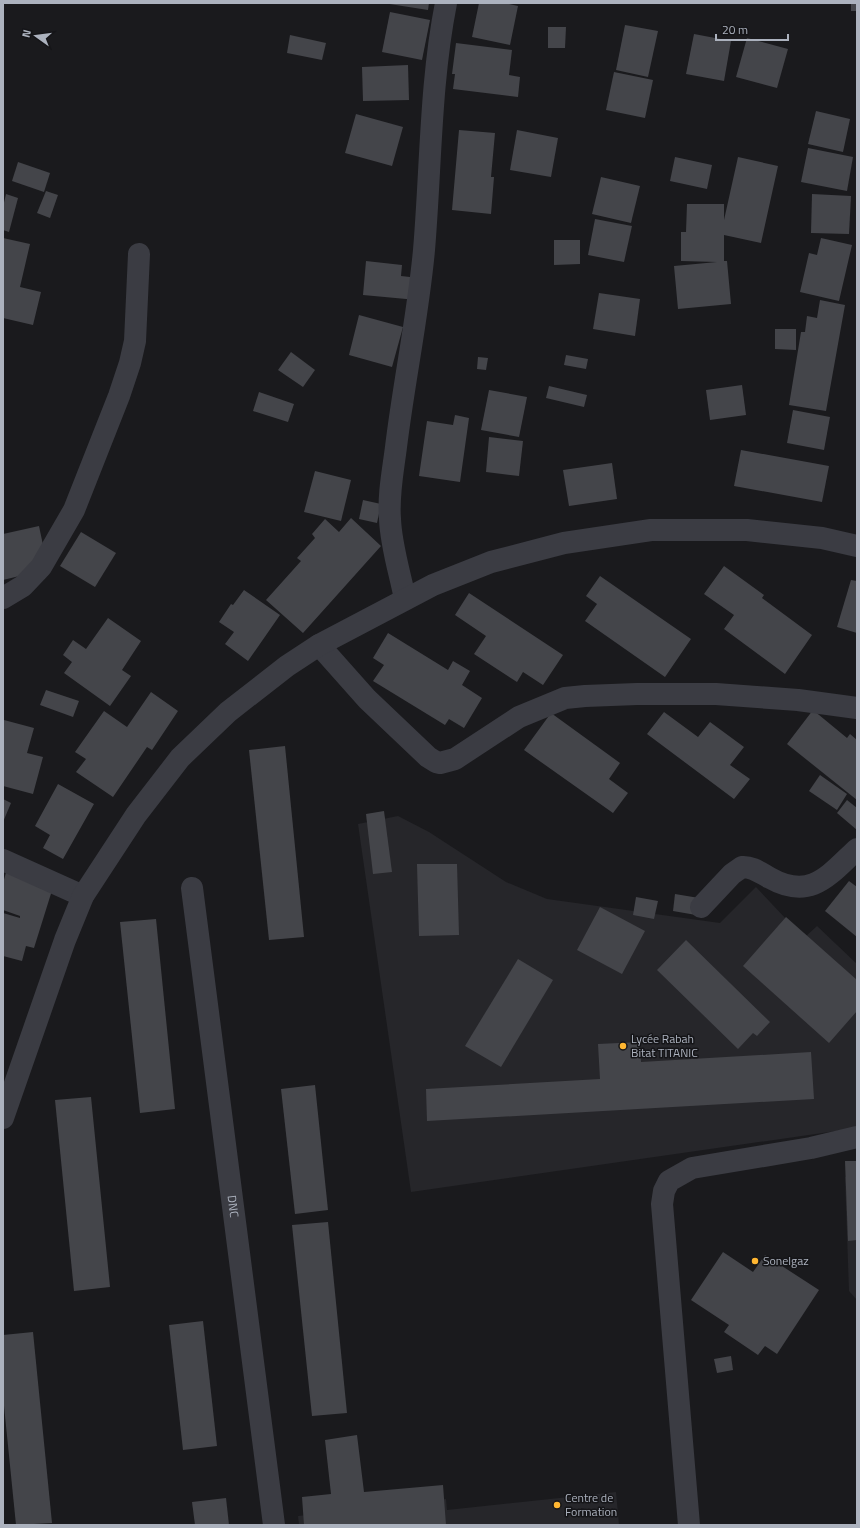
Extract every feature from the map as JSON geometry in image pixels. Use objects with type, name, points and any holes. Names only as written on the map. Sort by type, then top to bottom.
[{"type":"street","points":[[405,599],[391,532],[390,496],[399,420],[424,250],[437,54],[446,3]]},
{"type":"street","points":[[3,598],[23,586],[41,567],[74,510],[119,396],[130,364],[135,341],[138,254]]},
{"type":"street","points":[[3,1118],[65,940],[83,896],[136,815],[180,758],[228,712],[287,666],[319,645],[433,584],[492,562],[564,543],[651,530],[748,530],[822,538],[857,546]]},
{"type":"street","points":[[319,645],[367,699],[428,757],[436,762],[455,758],[520,717],[565,698],[637,694],[716,694],[798,700],[857,708]]},
{"type":"street","points":[[701,907],[732,874],[742,867],[751,868],[782,884],[791,886],[808,886],[820,882],[857,849]]},
{"type":"street","points":[[3,860],[83,896]]},
{"type":"street","name":"DNC","points":[[192,888],[274,1525]]},
{"type":"street","points":[[689,1525],[662,1204],[664,1192],[669,1181],[692,1168],[811,1148],[857,1137]]},
{"type":"shaded area","name":"Lycée Rabah Bitat TITANIC","points":[[398,816],[429,832],[506,882],[547,899],[720,923],[756,887],[804,938],[817,926],[857,964],[857,1128],[411,1192],[358,824]]},
{"type":"shaded area","points":[[857,1174],[857,1300],[849,1291],[845,1177]]},
{"type":"shaded area","name":"Centre de Formation","points":[[616,1492],[619,1525],[299,1525],[298,1516],[446,1499],[447,1510]]},
{"type":"building","points":[[383,3],[429,3],[428,10]]},
{"type":"building","points":[[479,3],[504,3],[518,6],[510,45],[472,37]]},
{"type":"building","points":[[851,3],[857,3],[857,11],[851,11]]},
{"type":"building","points":[[390,12],[430,20],[422,60],[382,52]]},
{"type":"building","points":[[625,25],[658,31],[648,77],[616,70]]},
{"type":"building","points":[[548,27],[566,27],[565,48],[548,48]]},
{"type":"building","points":[[694,34],[731,41],[724,81],[686,74]]},
{"type":"building","points":[[290,35],[326,43],[322,60],[287,53]]},
{"type":"building","points":[[747,38],[788,49],[777,88],[736,77]]},
{"type":"building","points":[[456,43],[512,50],[509,75],[520,77],[518,97],[453,89],[455,74],[452,74]]},
{"type":"building","points":[[408,65],[409,100],[363,101],[362,67]]},
{"type":"building","points":[[614,72],[653,80],[645,118],[606,110]]},
{"type":"building","points":[[816,111],[850,119],[843,152],[808,144]]},
{"type":"building","points":[[356,114],[403,127],[392,166],[345,153]]},
{"type":"building","points":[[459,130],[495,133],[491,177],[494,177],[491,214],[452,210]]},
{"type":"building","points":[[517,130],[558,138],[551,177],[510,170]]},
{"type":"building","points":[[808,148],[853,157],[847,191],[801,182]]},
{"type":"building","points":[[675,157],[712,165],[707,189],[670,181]]},
{"type":"building","points":[[738,157],[778,166],[761,243],[724,235],[724,261],[727,261],[731,304],[678,309],[674,266],[717,262],[681,261],[681,232],[686,232],[687,204],[724,204],[724,220]]},
{"type":"building","points":[[18,162],[50,173],[44,192],[12,181]]},
{"type":"building","points":[[601,177],[640,186],[631,223],[592,214]]},
{"type":"building","points":[[46,191],[58,195],[50,218],[37,213]]},
{"type":"building","points":[[6,194],[18,198],[9,232],[3,230],[3,207]]},
{"type":"building","points":[[812,194],[851,196],[849,234],[811,233]]},
{"type":"building","points":[[595,219],[632,226],[624,262],[588,255]]},
{"type":"building","points":[[3,238],[30,244],[20,287],[41,292],[33,325],[3,318]]},
{"type":"building","points":[[821,238],[852,245],[839,301],[800,292],[809,253],[817,255]]},
{"type":"building","points":[[554,240],[580,240],[580,264],[554,265]]},
{"type":"building","points":[[366,261],[402,265],[401,276],[419,278],[417,300],[363,295]]},
{"type":"building","points":[[599,293],[640,299],[635,336],[593,329]]},
{"type":"building","points":[[820,300],[845,305],[826,411],[789,405],[801,332],[805,332],[807,316],[817,318]]},
{"type":"building","points":[[359,315],[403,327],[392,367],[349,355]]},
{"type":"building","points":[[775,329],[796,329],[796,350],[775,349]]},
{"type":"building","points":[[291,352],[315,370],[303,387],[278,370]]},
{"type":"building","points":[[566,355],[588,359],[586,369],[564,365]]},
{"type":"building","points":[[478,357],[488,358],[486,370],[477,369]]},
{"type":"building","points":[[742,385],[746,415],[710,420],[706,390]]},
{"type":"building","points":[[549,386],[587,395],[584,407],[546,398]]},
{"type":"building","points":[[489,390],[527,397],[519,437],[481,430]]},
{"type":"building","points":[[259,392],[294,404],[288,422],[253,411]]},
{"type":"building","points":[[793,410],[830,417],[824,450],[787,443]]},
{"type":"building","points":[[455,415],[469,418],[460,482],[419,476],[427,421],[453,425]]},
{"type":"building","points":[[489,437],[523,441],[519,476],[486,472]]},
{"type":"building","points":[[741,450],[829,466],[822,502],[734,486]]},
{"type":"building","points":[[612,463],[617,499],[569,506],[563,470]]},
{"type":"building","points":[[315,471],[351,480],[341,521],[304,512]]},
{"type":"building","points":[[363,500],[381,504],[377,523],[359,519]]},
{"type":"building","points":[[351,518],[381,546],[303,633],[266,600],[301,561],[297,558],[315,538],[312,534],[325,519],[339,532]]},
{"type":"building","points":[[39,526],[48,569],[3,580],[3,534]]},
{"type":"building","points":[[81,532],[116,553],[95,587],[60,566]]},
{"type":"building","points":[[724,566],[764,595],[762,598],[812,635],[785,674],[724,629],[734,615],[704,594]]},
{"type":"building","points":[[600,576],[691,639],[665,677],[585,621],[597,604],[586,596]]},
{"type":"building","points":[[851,580],[857,581],[857,633],[837,627]]},
{"type":"building","points":[[244,590],[280,615],[248,661],[225,644],[234,632],[219,622],[231,604],[233,605]]},
{"type":"building","points":[[469,593],[563,655],[543,685],[523,672],[517,682],[474,654],[486,636],[455,615]]},
{"type":"building","points":[[108,618],[141,641],[122,670],[131,676],[110,706],[64,673],[72,662],[63,655],[73,640],[86,649]]},
{"type":"building","points":[[388,633],[448,670],[453,661],[470,671],[462,685],[482,698],[464,728],[449,719],[445,725],[373,681],[384,665],[373,658]]},
{"type":"building","points":[[46,690],[79,701],[73,717],[40,705]]},
{"type":"building","points":[[151,692],[178,711],[152,750],[147,747],[113,797],[76,772],[86,759],[75,752],[104,711],[127,727]]},
{"type":"building","points":[[813,710],[847,738],[850,734],[857,740],[857,800],[787,744]]},
{"type":"building","points":[[664,712],[698,737],[710,722],[744,747],[730,765],[750,779],[734,799],[647,734]]},
{"type":"building","points":[[551,713],[620,763],[609,779],[628,793],[613,813],[524,750]]},
{"type":"building","points":[[4,720],[34,728],[27,753],[43,757],[33,794],[3,786]]},
{"type":"building","points":[[285,746],[304,937],[269,940],[249,750]]},
{"type":"building","points":[[820,775],[847,794],[837,810],[809,791]]},
{"type":"building","points":[[58,784],[94,804],[63,859],[43,848],[50,835],[35,826]]},
{"type":"building","points":[[3,799],[11,803],[3,822]]},
{"type":"building","points":[[847,800],[857,808],[857,830],[837,813]]},
{"type":"building","points":[[384,811],[392,872],[373,874],[366,814]]},
{"type":"building","points":[[417,864],[457,864],[459,935],[419,936]]},
{"type":"building","points":[[7,869],[54,884],[34,948],[26,946],[22,961],[3,956],[3,913],[20,918],[20,916],[3,910],[3,883]]},
{"type":"building","points":[[849,881],[857,887],[857,937],[825,911]]},
{"type":"building","points":[[675,894],[699,898],[696,915],[673,911]]},
{"type":"building","points":[[636,897],[658,901],[654,919],[633,915]]},
{"type":"building","points":[[600,907],[645,931],[622,974],[577,950]]},
{"type":"building","points":[[786,917],[857,980],[857,1011],[829,1043],[743,966]]},
{"type":"building","points":[[156,919],[175,1109],[140,1113],[120,922]]},
{"type":"building","points":[[686,940],[770,1022],[757,1036],[753,1033],[738,1049],[657,970]]},
{"type":"building","points":[[518,959],[553,980],[501,1067],[465,1046]]},
{"type":"building","points":[[640,1042],[641,1062],[811,1052],[814,1099],[427,1121],[426,1089],[600,1079],[598,1044]]},
{"type":"building","points":[[315,1085],[328,1210],[295,1214],[281,1089]]},
{"type":"building","points":[[91,1097],[110,1287],[74,1291],[55,1100]]},
{"type":"building","points":[[845,1161],[857,1161],[857,1240],[848,1241]]},
{"type":"building","points":[[328,1222],[347,1413],[312,1416],[292,1225]]},
{"type":"building","points":[[723,1252],[753,1272],[765,1255],[819,1290],[777,1354],[765,1346],[758,1355],[724,1332],[729,1325],[691,1300]]},
{"type":"building","points":[[203,1321],[217,1446],[183,1450],[169,1325]]},
{"type":"building","points":[[33,1332],[52,1523],[16,1525],[3,1396],[3,1335]]},
{"type":"building","points":[[731,1356],[733,1370],[717,1373],[714,1359]]},
{"type":"building","points":[[357,1435],[364,1492],[443,1485],[446,1525],[304,1525],[302,1497],[331,1494],[325,1440]]},
{"type":"building","points":[[226,1498],[229,1525],[195,1525],[192,1502]]},
{"type":"place","name":"Lycée Rabah Bitat TITANIC","points":[[623,1046]]},
{"type":"place","name":"Sonelgaz","points":[[755,1261]]},
{"type":"place","name":"Centre de Formation","points":[[557,1505]]}]
